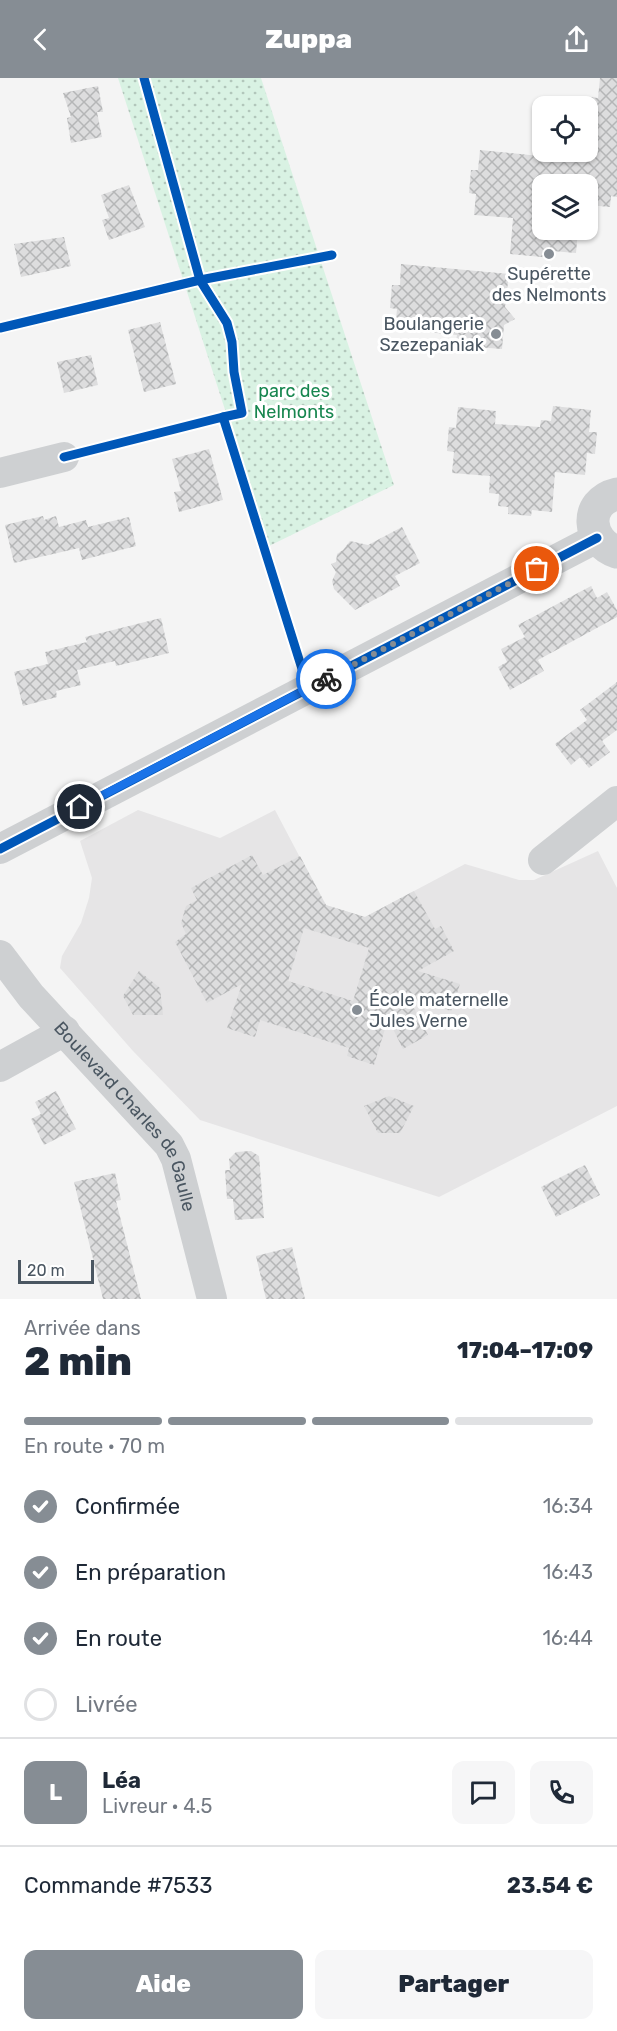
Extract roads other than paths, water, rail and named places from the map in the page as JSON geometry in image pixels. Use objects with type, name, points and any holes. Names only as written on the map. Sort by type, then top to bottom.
[{"type":"street","points":[[0,473],[64,457]]},
{"type":"street","points":[[0,849],[607,545],[593,529],[594,512],[606,498],[617,494]]},
{"type":"street","points":[[543,860],[617,801]]},
{"type":"street","name":"Boulevard Charles de Gaulle","points":[[0,956],[25,988],[169,1145],[176,1160],[212,1299]]},
{"type":"street","points":[[0,1066],[65,1031]]},
{"type":"place","name":"Supérette des Nelmonts","points":[[549,254]]},
{"type":"place","name":"Boulangerie Szezepaniak","points":[[496,334]]},
{"type":"place","name":"École maternelle Jules Verne","points":[[357,1010]]},
{"type":"park label","name":"parc des Nelmonts","points":[[294,401]]}]
